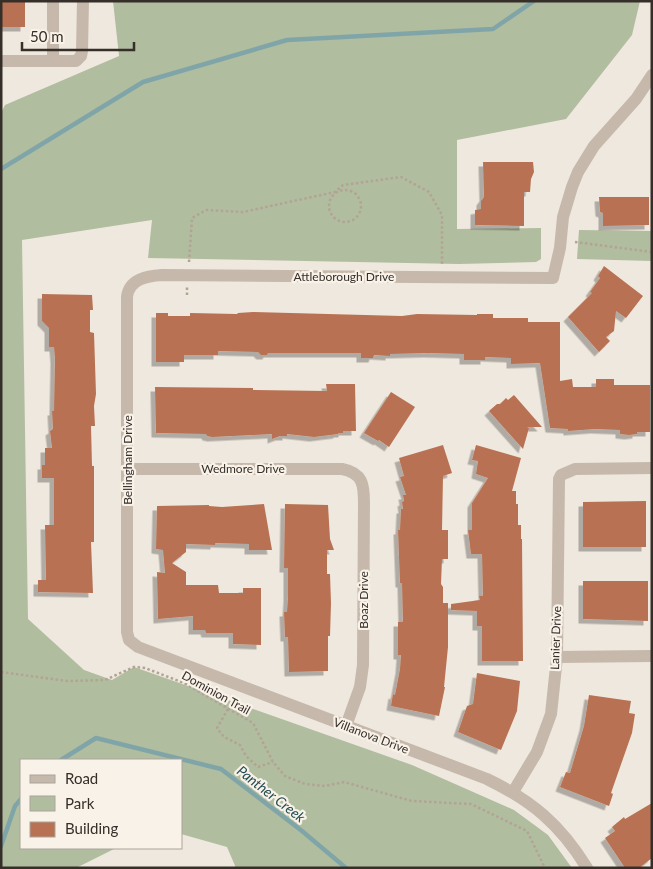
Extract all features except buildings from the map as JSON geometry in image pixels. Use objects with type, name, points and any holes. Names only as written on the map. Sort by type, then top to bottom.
[{"type":"street","points":[[52,61],[53,1]]},
{"type":"street","points":[[1,61],[73,61],[78,59],[82,51],[83,1]]},
{"type":"street","name":"Attleborough Drive","points":[[135,282],[152,276],[553,278],[560,248],[563,217],[569,194],[578,172],[594,146],[636,100],[652,75]]},
{"type":"street","name":"Bellingham Drive","points":[[130,640],[127,632],[127,297],[128,290],[135,282]]},
{"type":"street","name":"Wedmore Drive","points":[[128,469],[330,468],[351,470],[356,474]]},
{"type":"street","name":"Lanier Drive","points":[[514,792],[537,752],[550,714],[558,657],[558,489],[561,475],[581,468],[652,468]]},
{"type":"street","name":"Boaz Drive","points":[[346,726],[360,686],[364,648],[364,489],[361,479],[356,474]]},
{"type":"street","name":"Villanova Drive","points":[[130,640],[138,647],[514,792],[549,819],[587,868]]},
{"type":"street","points":[[558,657],[652,656]]},
{"type":"path","points":[[187,295],[192,218],[206,210],[243,212],[335,192],[348,189],[359,197],[362,210],[354,221],[341,223],[330,215],[328,202],[335,192],[343,186],[401,177],[429,192],[442,215],[442,278]]},
{"type":"path","points":[[575,242],[652,252]]},
{"type":"path","name":"Dominion Trail","points":[[1,672],[67,681],[104,680],[134,667],[145,668],[184,683],[253,723],[273,762],[285,776],[305,784],[325,786],[344,782],[412,801],[471,804],[527,831],[544,868]]},
{"type":"path","points":[[228,709],[218,728],[224,737],[240,745],[246,756],[258,767],[273,762]]},
{"type":"green space","points":[[113,1],[640,1],[632,35],[566,119],[457,140],[457,229],[541,228],[541,259],[536,262],[459,264],[148,258],[152,220],[22,240],[28,619],[84,670],[112,680],[134,667],[412,765],[514,810],[548,835],[572,868],[236,868],[227,847],[182,834],[182,759],[20,759],[20,849],[114,849],[76,868],[1,868],[1,113],[5,105],[119,56]]},
{"type":"green space","points":[[579,230],[652,231],[652,261],[577,259]]},
{"type":"waterway","points":[[1,169],[143,82],[287,40],[493,29],[534,1]]},
{"type":"waterway","name":"Panther Creek","points":[[63,759],[96,738],[181,759]]},
{"type":"waterway","name":"Panther Creek","points":[[182,759],[221,769],[302,831],[346,868]]},
{"type":"waterway","name":"Panther Creek","points":[[1,846],[15,806],[20,800]]}]
